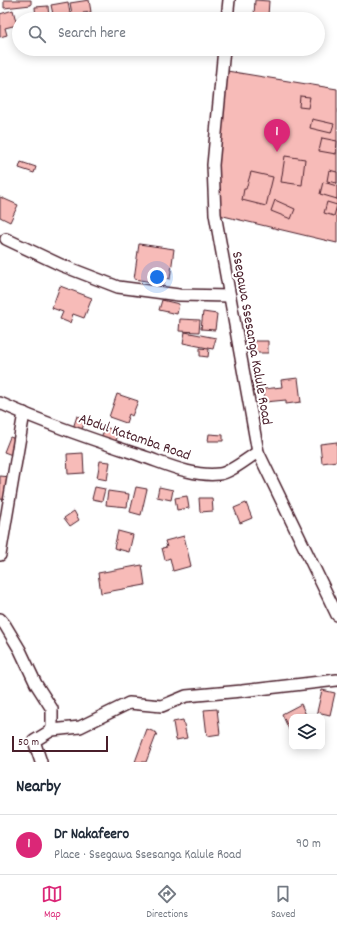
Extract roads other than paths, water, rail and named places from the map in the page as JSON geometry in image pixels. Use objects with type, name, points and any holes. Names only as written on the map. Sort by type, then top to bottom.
[{"type":"street","points":[[228,12],[229,0]]},
{"type":"street","name":"Ssegawa Ssesanga Kalule Road","points":[[223,56],[213,165],[215,214],[258,452],[337,615]]},
{"type":"street","points":[[6,238],[61,265],[118,287],[178,295],[230,296]]},
{"type":"street","name":"Abdul Katamba Road","points":[[0,403],[113,446],[179,468],[208,475],[224,474],[258,452]]},
{"type":"street","points":[[0,555],[24,413]]},
{"type":"street","points":[[0,619],[6,625],[36,684],[52,709],[52,730]]},
{"type":"street","points":[[42,762],[34,741],[52,730],[80,727],[129,703],[162,706],[186,696],[337,680]]},
{"type":"place","name":"Dr Nakafeero","points":[[277,152]]}]
